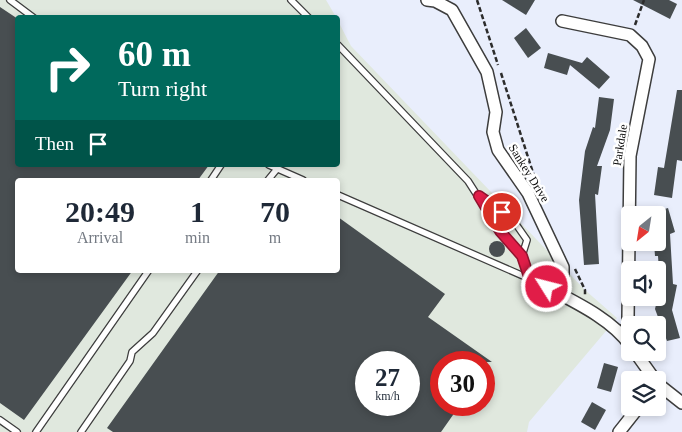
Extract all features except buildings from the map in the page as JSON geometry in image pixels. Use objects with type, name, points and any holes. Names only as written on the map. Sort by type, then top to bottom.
[{"type":"street","name":"Sankey Drive","points":[[427,0],[435,1],[452,10],[487,72],[496,112],[493,132],[498,150],[528,193],[563,267],[563,282],[557,293]]},
{"type":"street","points":[[562,21],[630,35]]},
{"type":"street","name":"Parkdale","points":[[628,316],[630,156],[649,59],[642,46],[630,35]]},
{"type":"street","points":[[533,279],[585,309],[621,333]]},
{"type":"street","points":[[666,391],[682,403]]},
{"type":"street","points":[[620,432],[632,416]]},
{"type":"lane","points":[[10,0],[30,15]]},
{"type":"lane","points":[[291,0],[306,15]]},
{"type":"lane","points":[[340,47],[468,181],[500,231],[522,256],[533,279]]},
{"type":"lane","points":[[212,178],[220,167]]},
{"type":"lane","points":[[273,167],[298,178]]},
{"type":"lane","points":[[270,178],[277,169]]},
{"type":"lane","points":[[340,196],[490,263],[533,279]]},
{"type":"lane","points":[[479,196],[513,220],[527,240],[522,256]]},
{"type":"lane","points":[[36,432],[146,273]]},
{"type":"lane","points":[[81,432],[130,361],[132,352],[153,333],[196,273]]},
{"type":"lane","points":[[0,420],[17,432]]},
{"type":"path","points":[[477,0],[537,186]]},
{"type":"path","points":[[630,35],[644,0]]},
{"type":"path","points":[[575,268],[585,290],[585,309]]},
{"type":"shaded area","points":[[0,0],[326,0],[335,15],[15,15],[15,167],[340,167],[340,25],[351,46],[585,290],[617,318],[529,422],[527,432],[0,432]]},
{"type":"route","points":[[502,212],[479,196],[500,231],[522,256],[529,277],[547,287]]}]
